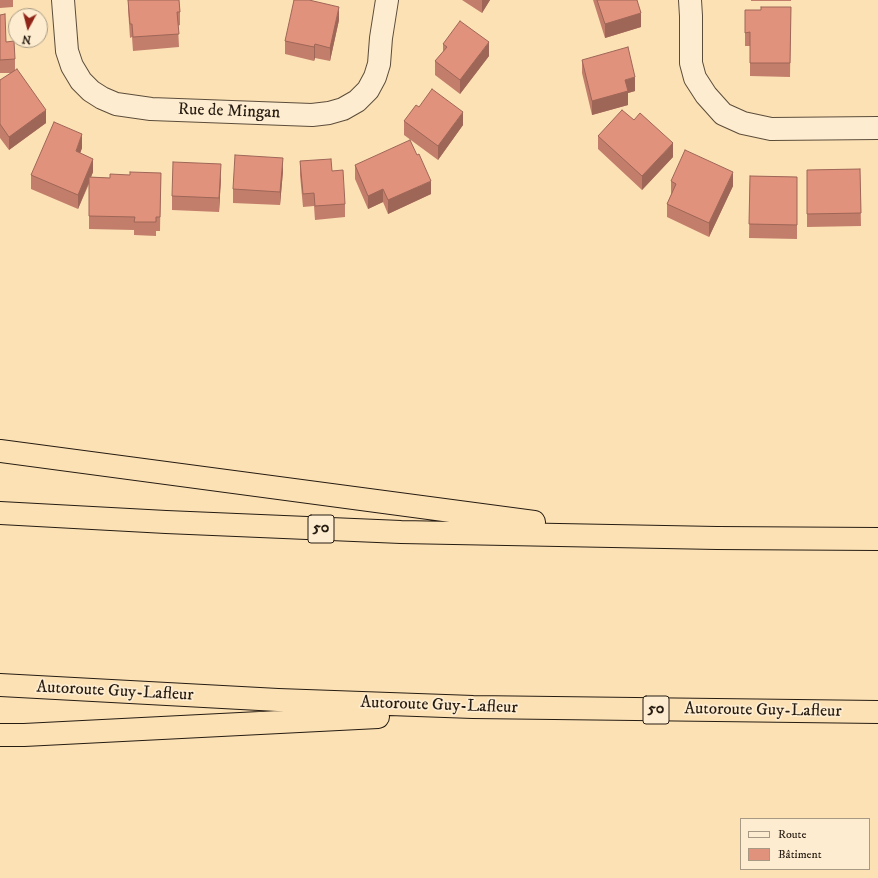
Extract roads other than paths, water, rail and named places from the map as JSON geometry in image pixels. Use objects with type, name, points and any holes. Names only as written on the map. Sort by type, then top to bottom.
[{"type":"highway","points":[[0,451],[642,537]]},
{"type":"highway","name":"50","points":[[0,513],[332,530],[642,537],[878,539]]},
{"type":"highway","name":"Autoroute Guy-Lafleur","points":[[0,685],[278,700],[536,708],[878,712]]},
{"type":"highway","points":[[0,735],[24,735],[536,708]]},
{"type":"street","name":"Rue de Mingan","points":[[63,0],[67,51],[72,66],[81,81],[91,91],[102,98],[116,104],[151,109],[312,115],[329,113],[343,109],[357,101],[368,90],[375,77],[379,64],[381,38],[387,0]]},
{"type":"street","points":[[690,0],[691,63],[695,78],[706,95],[723,114],[743,123],[771,128],[878,128]]}]
